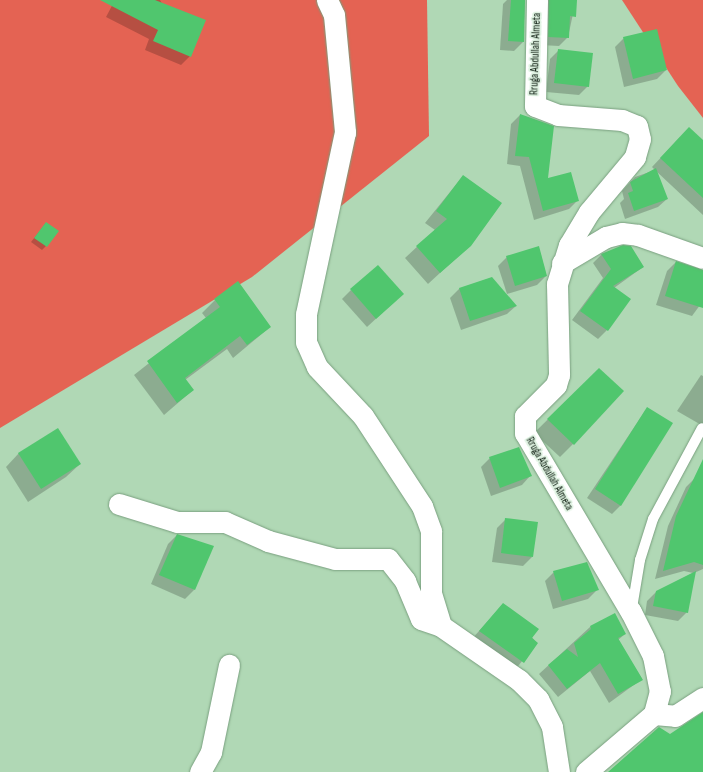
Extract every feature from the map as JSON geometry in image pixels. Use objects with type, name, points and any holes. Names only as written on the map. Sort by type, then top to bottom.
[{"type":"street","points":[[327,0],[334,15],[345,132],[306,314],[306,342],[317,367],[363,416],[422,506],[431,531],[431,593],[441,626]]},
{"type":"street","name":"Rruga Abdullah Almeta","points":[[537,0],[535,106],[558,115],[622,120],[637,126],[640,139],[635,157],[589,212],[562,263],[556,317],[559,375],[556,385],[525,416],[525,433],[631,612],[660,677],[659,699],[654,714]]},
{"type":"street","points":[[562,263],[606,237],[622,233],[638,234],[703,258]]},
{"type":"street","points":[[119,504],[177,522],[225,522],[268,541],[335,559],[388,559],[405,581],[421,619],[441,626],[519,680],[538,699],[552,727],[559,772]]},
{"type":"street","points":[[200,772],[211,752],[229,665]]},
{"type":"street","points":[[586,772],[654,714],[675,716],[703,698]]},
{"type":"lane","points":[[631,612],[640,560],[653,519],[702,428]]},
{"type":"shaded area","points":[[0,0],[427,0],[429,136],[252,277],[0,428]]},
{"type":"shaded area","points":[[622,0],[703,0],[703,118],[678,86]]},
{"type":"building","points":[[100,0],[155,0],[206,20],[191,57],[153,41],[158,30]]},
{"type":"building","points":[[511,0],[525,0],[524,42],[508,41]]},
{"type":"building","points":[[549,0],[577,0],[576,17],[570,16],[569,38],[548,37]]},
{"type":"building","points":[[657,29],[667,70],[633,79],[623,37]]},
{"type":"building","points":[[558,49],[593,53],[589,87],[554,83]]},
{"type":"building","points":[[520,114],[554,126],[548,178],[571,172],[579,201],[543,211],[529,157],[515,156]]},
{"type":"building","points":[[689,127],[703,140],[703,198],[660,158]]},
{"type":"building","points":[[656,168],[668,199],[634,211],[628,193],[633,191],[630,182]]},
{"type":"building","points":[[463,175],[502,203],[471,246],[440,273],[416,246],[447,219],[436,211]]},
{"type":"building","points":[[46,222],[59,231],[47,247],[34,238]]},
{"type":"building","points":[[623,245],[631,246],[644,267],[613,286],[631,299],[608,331],[580,311],[611,269],[601,254]]},
{"type":"building","points":[[539,246],[547,276],[515,286],[506,256]]},
{"type":"building","points":[[676,261],[703,270],[703,308],[665,296]]},
{"type":"building","points":[[378,265],[404,294],[376,319],[350,289]]},
{"type":"building","points":[[492,277],[517,306],[470,321],[459,288]]},
{"type":"building","points":[[238,281],[271,327],[247,345],[240,336],[185,378],[194,390],[177,403],[147,361],[220,307],[214,299]]},
{"type":"building","points":[[599,368],[624,391],[574,445],[547,419]]},
{"type":"building","points":[[647,407],[673,423],[621,506],[595,489]]},
{"type":"building","points":[[58,428],[81,464],[41,489],[18,453]]},
{"type":"building","points":[[519,447],[532,476],[500,488],[489,457]]},
{"type":"building","points":[[703,459],[703,565],[694,562],[663,571],[676,516]]},
{"type":"building","points":[[505,518],[538,522],[533,557],[501,553]]},
{"type":"building","points":[[177,534],[214,546],[195,590],[159,575]]},
{"type":"building","points":[[587,562],[599,590],[562,601],[553,571]]},
{"type":"building","points":[[696,571],[688,613],[653,606],[656,591]]},
{"type":"building","points":[[503,603],[539,629],[532,638],[538,643],[524,663],[479,631]]},
{"type":"building","points":[[615,613],[626,634],[618,638],[643,680],[618,694],[600,663],[567,689],[548,665],[567,649],[578,657],[574,643],[591,629],[590,626]]},
{"type":"building","points":[[703,712],[703,772],[608,772],[659,727],[670,734]]}]
